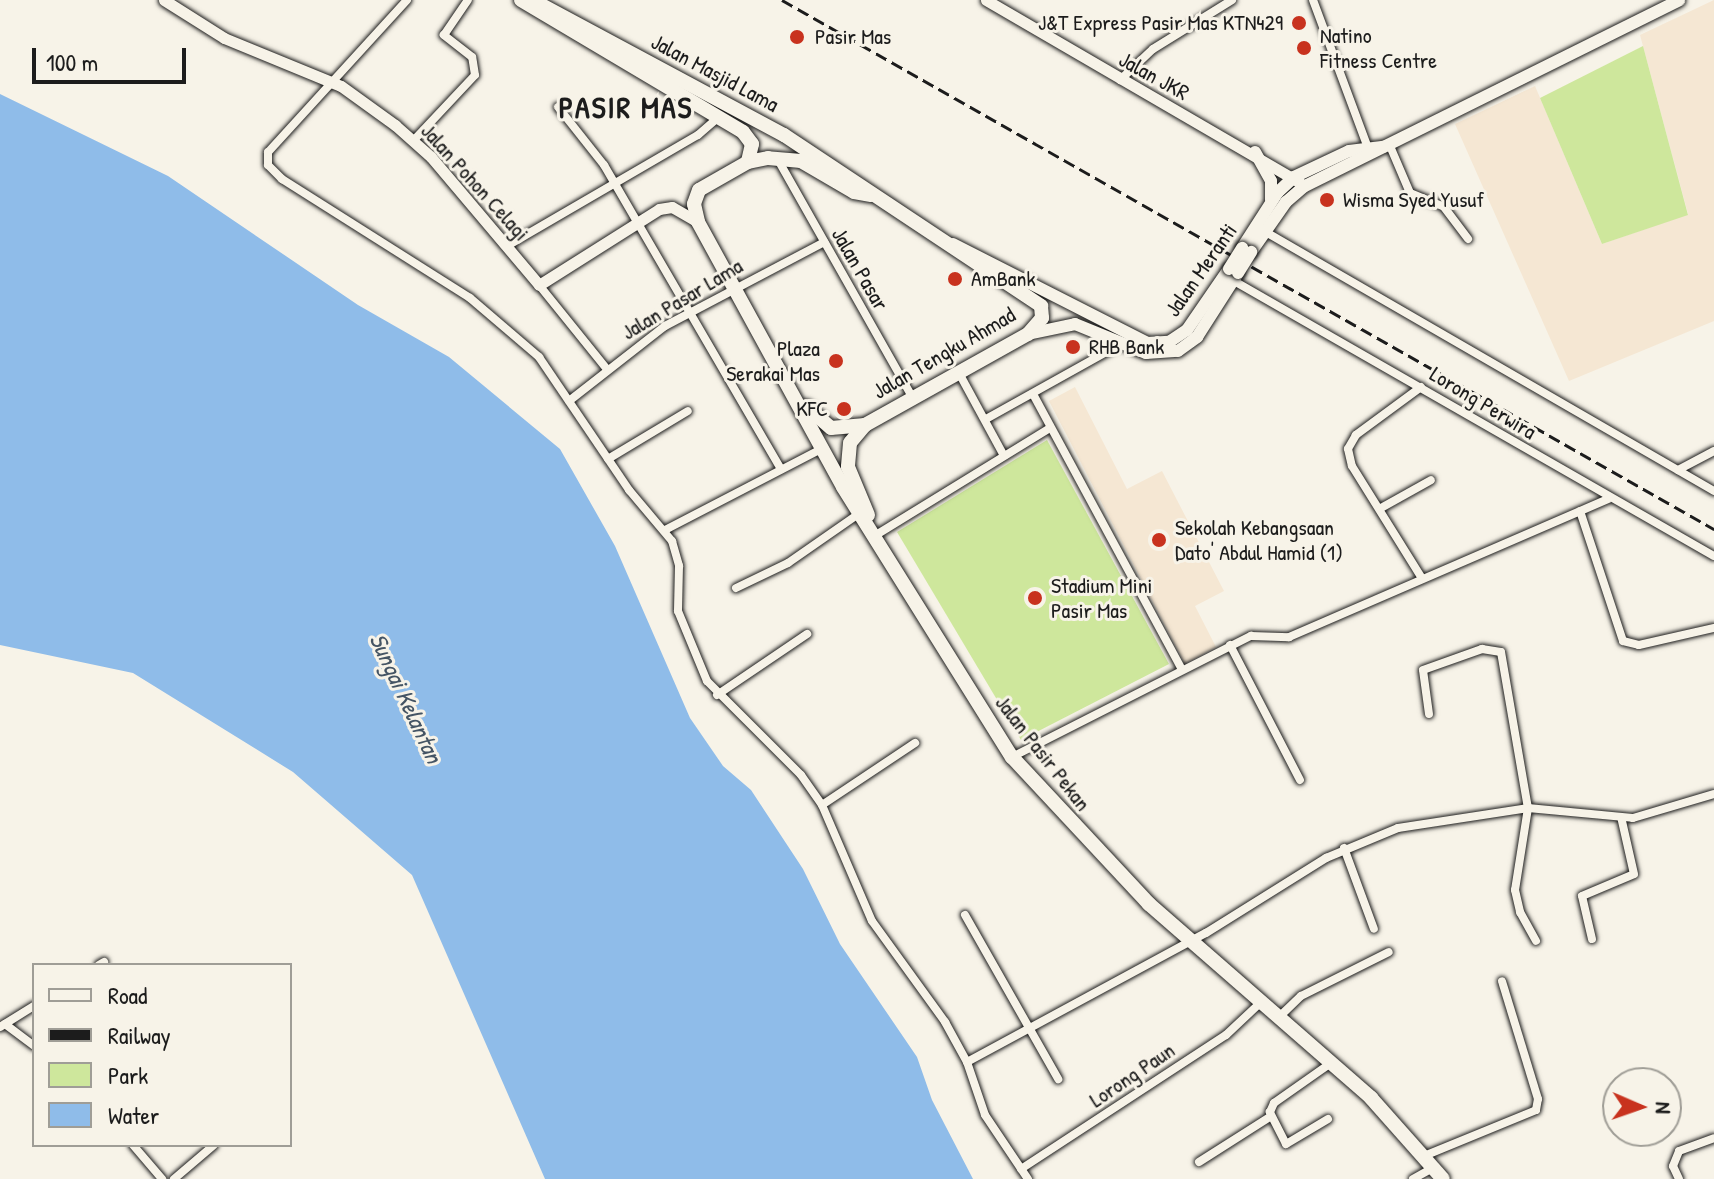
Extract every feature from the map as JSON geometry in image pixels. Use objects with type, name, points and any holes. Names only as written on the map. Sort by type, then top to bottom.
[{"type":"highway","name":"Jalan Masjid Lama","points":[[521,0],[784,135],[860,182],[871,195],[949,242]]},
{"type":"highway","name":"Jalan Masjid Lama","points":[[532,0],[563,22],[720,116],[749,139],[753,152],[748,162]]},
{"type":"highway","name":"Jalan Masjid Lama","points":[[748,162],[777,158],[801,161],[854,192],[871,195]]},
{"type":"highway","points":[[698,222],[694,204],[699,190],[748,162]]},
{"type":"highway","name":"Jalan Pasir Pekan","points":[[698,222],[799,400],[821,449],[1012,757],[1070,825],[1258,1005],[1331,1063],[1433,1168]]},
{"type":"highway","name":"Jalan Tengku Ahmad","points":[[865,425],[1028,334],[1042,318],[1038,301],[970,261],[949,242]]},
{"type":"highway","points":[[1035,284],[1038,301]]},
{"type":"highway","points":[[799,400],[831,428],[865,425]]},
{"type":"highway","points":[[865,425],[850,443],[848,467],[874,531]]},
{"type":"main road","points":[[1369,151],[1388,147],[1679,0]]},
{"type":"main road","name":"Jalan Meranti","points":[[1028,334],[1075,324],[1151,354],[1179,344],[1234,274],[1271,203],[1298,182],[1369,151]]},
{"type":"main road","points":[[1255,152],[1271,181],[1271,203]]},
{"type":"main road","name":"Jalan Meranti","points":[[1246,250],[1264,231],[1298,182]]},
{"type":"main road","name":"Jalan Meranti","points":[[949,242],[975,251],[1139,341],[1179,344]]},
{"type":"street","name":"Jalan Pohon Celagi","points":[[164,0],[224,38],[330,81],[414,140],[539,285]]},
{"type":"street","points":[[407,0],[268,152],[268,165],[282,179],[470,298],[539,357],[608,459],[665,530],[679,566],[678,611],[698,665],[717,695],[801,775],[822,805],[872,921],[928,995],[967,1062],[985,1115],[1028,1179]]},
{"type":"street","points":[[414,140],[475,75],[472,57],[444,35],[468,0]]},
{"type":"street","name":"Jalan JKR","points":[[986,0],[1120,81],[1255,152],[1298,182]]},
{"type":"street","points":[[1120,81],[1153,49],[1232,0]]},
{"type":"street","points":[[1313,0],[1369,151]]},
{"type":"street","points":[[558,107],[613,181],[781,469]]},
{"type":"street","points":[[507,246],[613,181],[698,135],[720,116]]},
{"type":"street","points":[[1388,147],[1410,193],[1444,207],[1468,239]]},
{"type":"street","name":"Jalan Pasar","points":[[777,158],[912,397]]},
{"type":"street","points":[[606,368],[539,285],[636,221],[667,207],[698,222]]},
{"type":"street","points":[[1264,231],[1714,491]]},
{"type":"street","name":"Jalan Pasar Lama","points":[[569,401],[606,368],[690,311],[824,242]]},
{"type":"street","name":"Lorong Perwira","points":[[1234,274],[1608,499],[1714,556]]},
{"type":"street","points":[[986,419],[1121,344]]},
{"type":"street","points":[[959,373],[1004,456]]},
{"type":"street","points":[[1421,387],[1356,435],[1348,449],[1352,466],[1381,508],[1421,577]]},
{"type":"street","points":[[1033,394],[1181,668]]},
{"type":"street","points":[[608,459],[688,411]]},
{"type":"street","points":[[874,531],[1050,428]]},
{"type":"street","points":[[665,530],[821,449]]},
{"type":"street","points":[[1678,470],[1714,451]]},
{"type":"street","points":[[1381,508],[1431,480]]},
{"type":"street","points":[[1012,757],[1230,645],[1259,634],[1289,637],[1421,577],[1608,499]]},
{"type":"street","points":[[1580,511],[1623,641],[1639,645],[1714,628]]},
{"type":"street","points":[[736,588],[788,563],[860,513]]},
{"type":"street","points":[[717,695],[807,634]]},
{"type":"street","points":[[1230,645],[1300,780]]},
{"type":"street","points":[[1429,714],[1421,680],[1427,667],[1482,649],[1501,652],[1528,808],[1515,890],[1520,912],[1536,941]]},
{"type":"street","points":[[822,805],[915,743]]},
{"type":"street","points":[[967,1062],[1189,939],[1344,848],[1413,823],[1528,808],[1621,817],[1644,816],[1714,796]]},
{"type":"street","points":[[1592,939],[1582,896],[1634,874],[1621,817]]},
{"type":"street","points":[[1344,848],[1374,929]]},
{"type":"street","points":[[965,915],[1058,1079]]},
{"type":"street","points":[[1276,1020],[1301,996],[1389,952]]},
{"type":"street","points":[[1413,1179],[1536,1110],[1538,1099],[1502,981]]},
{"type":"street","name":"Lorong Paun","points":[[1021,1169],[1226,1035],[1258,1005]]},
{"type":"street","points":[[32,1007],[3,1026],[32,1045]]},
{"type":"street","points":[[1199,1162],[1270,1117],[1274,1103],[1331,1063]]},
{"type":"street","points":[[1270,1117],[1286,1144],[1328,1119]]},
{"type":"street","points":[[1679,1179],[1673,1166],[1679,1151],[1714,1138]]},
{"type":"street","points":[[135,1147],[162,1179]]},
{"type":"street","points":[[174,1179],[212,1147]]},
{"type":"shaded area","points":[[1714,0],[1714,321],[1569,381],[1455,124],[1535,86],[1602,244],[1688,214],[1640,35]]},
{"type":"shaded area","name":"Sekolah Kebangsaan Dato' Abdul Hamid (1)","points":[[1075,387],[1127,489],[1162,471],[1224,591],[1195,606],[1216,647],[1185,664],[1049,401]]},
{"type":"green space","points":[[1643,46],[1688,215],[1602,244],[1540,98]]},
{"type":"green space","name":"Stadium Mini Pasir Mas","points":[[1047,440],[1169,664],[1021,740],[897,532]]},
{"type":"water","name":"Sungai Kelantan","points":[[0,94],[168,176],[358,305],[449,357],[560,449],[615,546],[690,718],[723,766],[751,790],[803,869],[840,944],[917,1057],[932,1100],[973,1179],[545,1179],[412,875],[293,772],[133,673],[0,645]]},
{"type":"railway","points":[[782,0],[1714,529]]},
{"type":"place","name":"J&T Express Pasir Mas KTN429","points":[[1299,23]]},
{"type":"place","name":"Pasir Mas","points":[[797,37]]},
{"type":"place","name":"Natino Fitness Centre","points":[[1304,48]]},
{"type":"place","name":"Wisma Syed Yusuf","points":[[1327,200]]},
{"type":"place","name":"AmBank","points":[[955,279]]},
{"type":"place","name":"RHB Bank","points":[[1073,347]]},
{"type":"place","name":"Plaza Serakai Mas","points":[[836,361]]},
{"type":"place","name":"KFC","points":[[844,409]]},
{"type":"place","name":"Sekolah Kebangsaan Dato' Abdul Hamid (1)","points":[[1159,540]]},
{"type":"place","name":"Stadium Mini Pasir Mas","points":[[1035,598]]},
{"type":"district","name":"PASIR MAS","points":[[626,107]]}]
